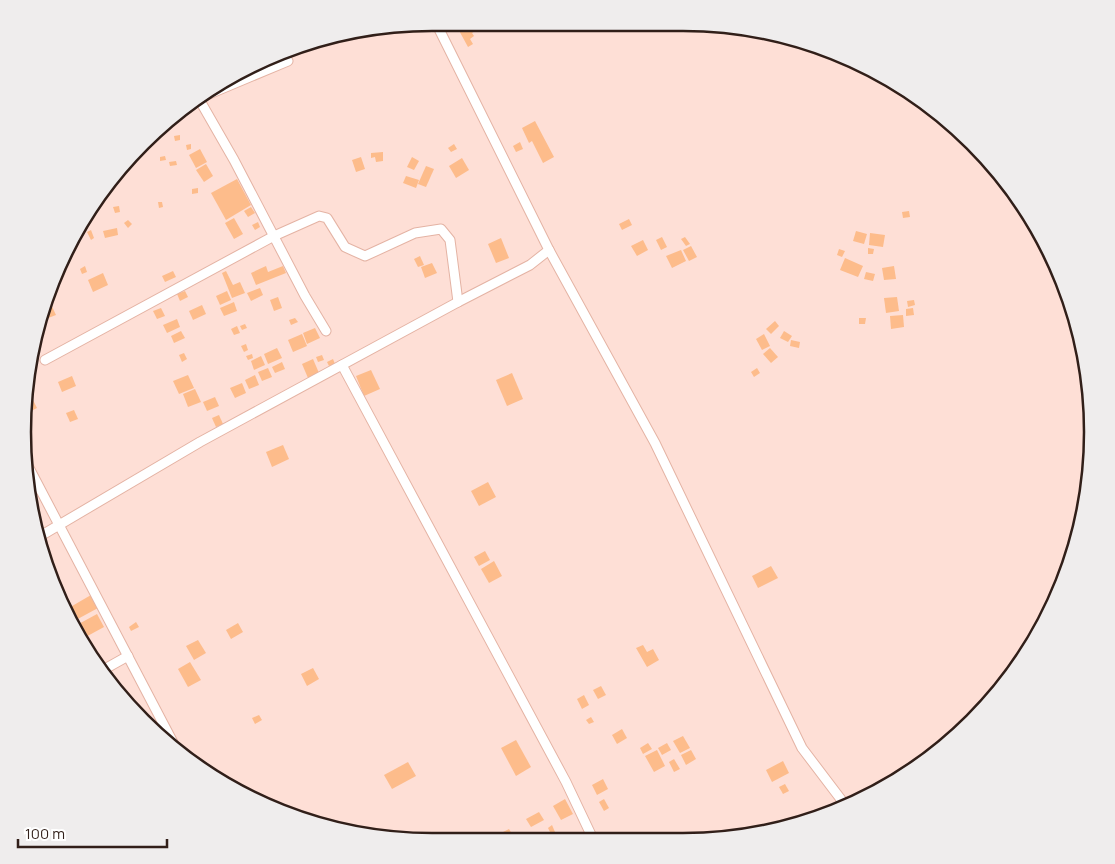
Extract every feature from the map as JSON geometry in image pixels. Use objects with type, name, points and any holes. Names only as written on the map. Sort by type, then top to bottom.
[{"type":"street","points":[[440,31],[549,250],[655,443],[802,748],[841,800]]},
{"type":"street","points":[[247,77],[288,60]]},
{"type":"street","points":[[202,104],[305,296],[326,331]]},
{"type":"street","points":[[45,360],[274,236],[319,216],[327,218],[345,247],[365,256],[415,233],[441,229],[450,240],[458,302]]},
{"type":"street","points":[[44,534],[200,442],[530,265],[549,250]]},
{"type":"street","points":[[342,365],[562,773],[590,833]]},
{"type":"street","points":[[34,478],[170,734]]},
{"type":"street","points":[[108,667],[128,656]]},
{"type":"building","points":[[459,31],[475,31],[472,33],[474,36],[470,39],[473,44],[468,47]]},
{"type":"building","points":[[535,121],[554,157],[543,163],[532,141],[529,143],[522,128]]},
{"type":"building","points":[[180,135],[180,140],[175,141],[174,136]]},
{"type":"building","points":[[520,142],[523,149],[516,152],[513,146]]},
{"type":"building","points":[[191,144],[191,149],[187,150],[186,145]]},
{"type":"building","points":[[454,144],[457,149],[451,152],[448,148]]},
{"type":"building","points":[[200,149],[207,162],[196,168],[189,155]]},
{"type":"building","points":[[383,152],[383,161],[376,162],[375,157],[371,158],[371,153]]},
{"type":"building","points":[[165,156],[166,160],[160,161],[160,157]]},
{"type":"building","points":[[361,157],[365,169],[356,172],[352,160]]},
{"type":"building","points":[[412,157],[419,161],[414,170],[407,167]]},
{"type":"building","points":[[462,158],[469,170],[456,178],[449,166]]},
{"type":"building","points":[[176,161],[177,165],[170,166],[169,162]]},
{"type":"building","points":[[206,164],[213,176],[204,182],[196,170]]},
{"type":"building","points":[[426,166],[434,169],[426,187],[418,184]]},
{"type":"building","points":[[406,176],[419,180],[416,188],[403,183]]},
{"type":"building","points":[[237,179],[251,205],[226,220],[211,193]]},
{"type":"building","points":[[198,188],[198,193],[192,194],[192,189]]},
{"type":"building","points":[[158,202],[162,202],[163,207],[159,208]]},
{"type":"building","points":[[119,206],[120,212],[115,213],[113,207]]},
{"type":"building","points":[[251,207],[255,213],[248,217],[244,211]]},
{"type":"building","points":[[909,211],[910,217],[903,218],[902,212]]},
{"type":"building","points":[[234,218],[243,234],[234,239],[225,223]]},
{"type":"building","points":[[629,219],[632,225],[622,230],[619,224]]},
{"type":"building","points":[[128,220],[132,224],[128,228],[124,223]]},
{"type":"building","points":[[258,222],[260,227],[255,230],[252,225]]},
{"type":"building","points":[[117,228],[118,235],[105,238],[103,231]]},
{"type":"building","points":[[91,230],[94,238],[91,240],[87,232]]},
{"type":"building","points":[[856,231],[867,234],[864,244],[853,241]]},
{"type":"building","points":[[870,233],[885,235],[883,247],[869,245]]},
{"type":"building","points":[[662,237],[667,247],[661,250],[656,240]]},
{"type":"building","points":[[685,237],[690,244],[686,246],[681,239]]},
{"type":"building","points":[[501,238],[509,258],[496,263],[488,244]]},
{"type":"building","points":[[643,240],[648,250],[637,256],[631,246]]},
{"type":"building","points":[[691,246],[697,257],[689,261],[683,250]]},
{"type":"building","points":[[868,248],[874,249],[873,254],[868,254]]},
{"type":"building","points":[[839,249],[845,251],[842,257],[837,255]]},
{"type":"building","points":[[681,250],[686,261],[672,268],[666,256]]},
{"type":"building","points":[[420,256],[424,265],[418,267],[414,259]]},
{"type":"building","points":[[845,258],[863,266],[858,277],[840,270]]},
{"type":"building","points":[[432,263],[437,273],[425,278],[421,267]]},
{"type":"building","points":[[85,266],[87,272],[82,274],[80,269]]},
{"type":"building","points":[[266,266],[268,272],[283,266],[286,273],[256,285],[251,273]]},
{"type":"building","points":[[894,266],[896,279],[884,280],[882,268]]},
{"type":"building","points":[[173,271],[176,277],[165,282],[162,276]]},
{"type":"building","points":[[226,271],[233,285],[240,282],[245,293],[232,298],[222,273]]},
{"type":"building","points":[[866,272],[875,274],[873,281],[864,279]]},
{"type":"building","points":[[103,273],[108,285],[93,292],[88,280]]},
{"type":"building","points":[[260,288],[263,295],[251,301],[247,293]]},
{"type":"building","points":[[185,291],[188,297],[180,301],[177,294]]},
{"type":"building","points":[[227,291],[231,300],[220,305],[216,296]]},
{"type":"building","points":[[278,297],[282,308],[274,311],[270,300]]},
{"type":"building","points":[[897,297],[899,311],[886,313],[884,298]]},
{"type":"building","points":[[914,300],[915,305],[908,307],[907,301]]},
{"type":"building","points":[[234,302],[237,311],[224,316],[220,308]]},
{"type":"building","points":[[202,305],[206,314],[193,320],[189,311]]},
{"type":"building","points":[[52,306],[56,315],[48,318]]},
{"type":"building","points":[[161,308],[165,316],[157,319],[153,311]]},
{"type":"building","points":[[913,308],[914,315],[906,316],[906,309]]},
{"type":"building","points":[[903,315],[904,327],[891,329],[890,316]]},
{"type":"building","points":[[295,318],[298,322],[291,325],[289,320]]},
{"type":"building","points":[[859,318],[866,318],[865,324],[859,324]]},
{"type":"building","points":[[177,319],[180,327],[167,333],[163,325]]},
{"type":"building","points":[[775,321],[779,326],[771,334],[766,329]]},
{"type":"building","points":[[245,324],[247,328],[242,330],[240,326]]},
{"type":"building","points":[[237,326],[240,333],[234,335],[231,329]]},
{"type":"building","points":[[315,328],[320,338],[307,344],[303,333]]},
{"type":"building","points":[[181,331],[185,338],[174,343],[171,336]]},
{"type":"building","points":[[784,331],[792,336],[788,342],[780,338]]},
{"type":"building","points":[[302,334],[307,346],[293,352],[288,340]]},
{"type":"building","points":[[764,334],[770,346],[762,350],[756,339]]},
{"type":"building","points":[[791,340],[800,342],[799,348],[790,346]]},
{"type":"building","points":[[246,344],[248,350],[244,352],[241,346]]},
{"type":"building","points":[[277,348],[282,358],[268,364],[264,354]]},
{"type":"building","points":[[770,348],[778,357],[771,363],[763,354]]},
{"type":"building","points":[[184,353],[187,359],[182,362],[179,355]]},
{"type":"building","points":[[252,354],[253,358],[248,360],[246,356]]},
{"type":"building","points":[[322,355],[324,360],[318,362],[316,357]]},
{"type":"building","points":[[261,356],[265,365],[254,370],[251,361]]},
{"type":"building","points":[[313,359],[319,373],[308,378],[302,364]]},
{"type":"building","points":[[333,359],[335,364],[329,366],[327,362]]},
{"type":"building","points":[[282,362],[285,369],[275,373],[272,367]]},
{"type":"building","points":[[268,368],[272,377],[262,381],[258,372]]},
{"type":"building","points":[[757,368],[760,373],[754,377],[751,372]]},
{"type":"building","points":[[371,370],[380,389],[364,396],[356,376]]},
{"type":"building","points":[[512,373],[523,399],[507,406],[496,380]]},
{"type":"building","points":[[188,375],[194,388],[179,394],[173,381]]},
{"type":"building","points":[[255,375],[259,385],[249,389],[245,380]]},
{"type":"building","points":[[72,376],[76,386],[62,392],[58,382]]},
{"type":"building","points":[[242,383],[246,393],[235,398],[230,388]]},
{"type":"building","points":[[195,389],[201,402],[188,407],[183,394]]},
{"type":"building","points":[[215,397],[219,406],[207,411],[203,402]]},
{"type":"building","points":[[33,400],[37,408],[32,411]]},
{"type":"building","points":[[74,410],[78,419],[70,422],[66,413]]},
{"type":"building","points":[[219,415],[223,424],[216,427],[212,418]]},
{"type":"building","points":[[283,445],[289,459],[272,467],[266,452]]},
{"type":"building","points":[[488,482],[496,497],[479,506],[471,491]]},
{"type":"building","points":[[485,551],[490,560],[479,566],[474,557]]},
{"type":"building","points":[[494,561],[502,576],[489,583],[481,569]]},
{"type":"building","points":[[771,566],[778,578],[758,588],[752,576]]},
{"type":"building","points":[[91,595],[98,608],[78,619],[72,606]]},
{"type":"building","points":[[97,614],[104,627],[87,636],[80,623]]},
{"type":"building","points":[[136,622],[139,627],[131,631],[129,627]]},
{"type":"building","points":[[238,623],[243,632],[231,639],[226,630]]},
{"type":"building","points":[[198,640],[206,653],[194,660],[186,646]]},
{"type":"building","points":[[643,645],[647,652],[653,649],[659,660],[647,667],[636,648]]},
{"type":"building","points":[[190,662],[201,680],[188,687],[178,669]]},
{"type":"building","points":[[313,668],[319,679],[307,686],[301,674]]},
{"type":"building","points":[[601,686],[606,695],[598,699],[593,690]]},
{"type":"building","points":[[584,695],[589,705],[582,709],[577,699]]},
{"type":"building","points":[[259,715],[262,720],[255,724],[252,718]]},
{"type":"building","points":[[591,717],[594,722],[589,724],[586,720]]},
{"type":"building","points":[[622,729],[627,738],[617,744],[612,735]]},
{"type":"building","points":[[683,736],[690,748],[680,753],[673,741]]},
{"type":"building","points":[[516,740],[531,767],[516,776],[501,748]]},
{"type":"building","points":[[648,743],[652,749],[643,754],[640,748]]},
{"type":"building","points":[[667,743],[671,750],[662,755],[658,748]]},
{"type":"building","points":[[657,750],[665,766],[654,772],[645,756]]},
{"type":"building","points":[[691,750],[696,759],[686,765],[681,755]]},
{"type":"building","points":[[674,759],[680,769],[674,772],[669,762]]},
{"type":"building","points":[[783,761],[789,773],[772,782],[766,770]]},
{"type":"building","points":[[408,762],[416,776],[392,789],[384,775]]},
{"type":"building","points":[[603,779],[608,789],[597,795],[592,785]]},
{"type":"building","points":[[785,784],[789,791],[783,794],[779,787]]},
{"type":"building","points":[[565,799],[573,814],[561,820],[553,806]]},
{"type":"building","points":[[604,799],[609,808],[604,811],[599,802]]},
{"type":"building","points":[[539,812],[544,820],[531,827],[526,819]]},
{"type":"building","points":[[552,825],[555,832],[550,833],[548,828]]},
{"type":"building","points":[[509,829],[511,833],[501,833]]}]
